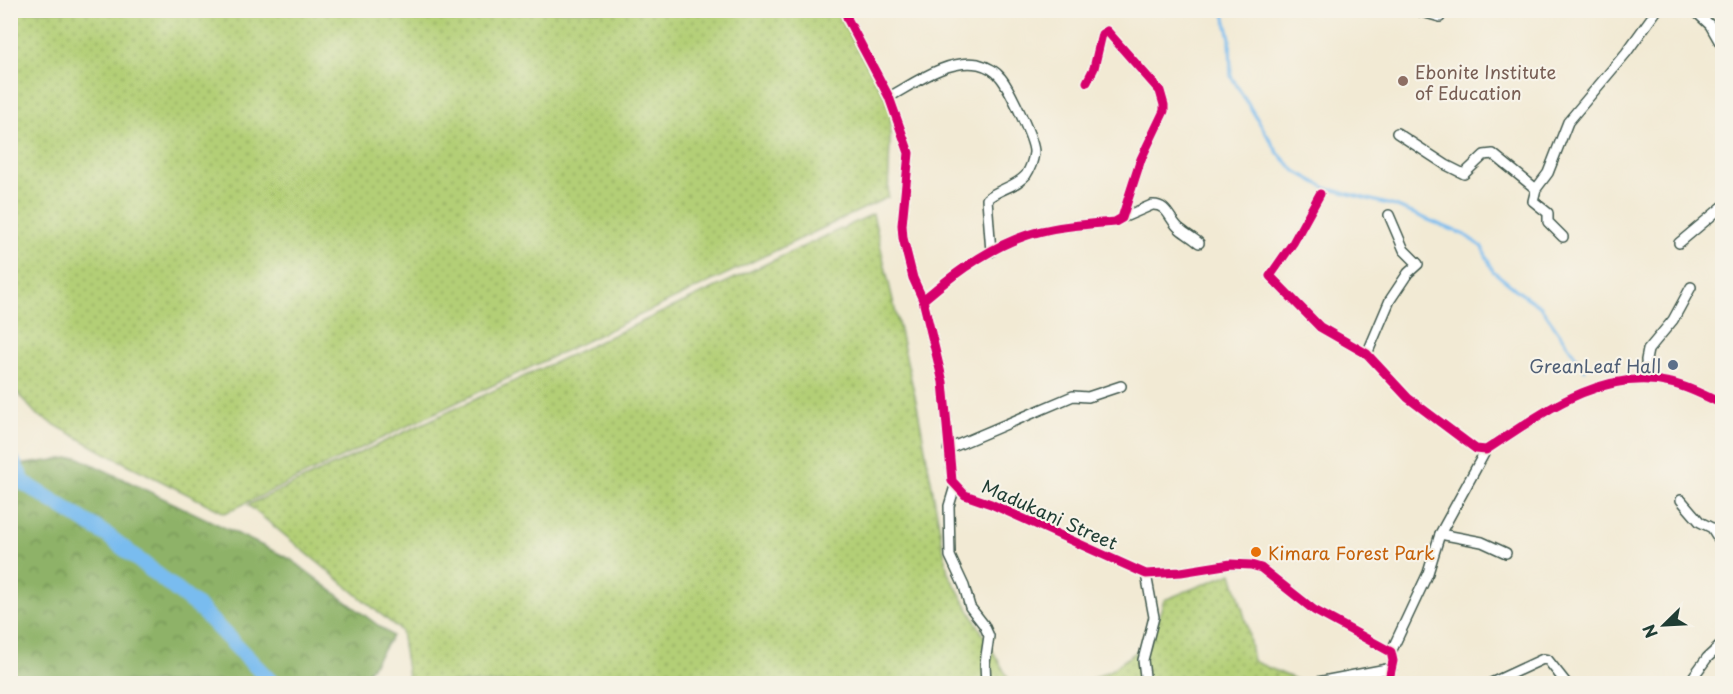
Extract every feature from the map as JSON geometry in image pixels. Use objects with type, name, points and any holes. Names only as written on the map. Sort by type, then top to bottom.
[{"type":"street","name":"Madukani Street","points":[[845,10],[848,20],[889,97],[909,153],[902,225],[903,238],[913,278],[924,300],[943,382],[948,449],[952,481],[955,486],[964,495],[991,504],[1146,574],[1180,572],[1231,564],[1251,564],[1261,568],[1314,610],[1391,652]]},
{"type":"street","points":[[1416,10],[1440,17]]},
{"type":"street","points":[[1563,237],[1548,222],[1548,213],[1533,201],[1536,189],[1548,173],[1568,122],[1626,53],[1657,10]]},
{"type":"street","points":[[1694,10],[1710,25],[1722,46]]},
{"type":"street","points":[[1087,82],[1094,68],[1102,34],[1107,31],[1160,91],[1163,99],[1164,111],[1141,159],[1122,218]]},
{"type":"street","points":[[889,97],[946,67],[957,64],[980,64],[993,70],[1001,78],[1026,128],[1034,154],[1026,175],[987,199],[991,252]]},
{"type":"street","points":[[1397,134],[1464,174],[1484,155],[1493,154],[1536,189]]},
{"type":"street","points":[[1320,194],[1293,243],[1270,276],[1320,327],[1367,354],[1408,398],[1476,449],[1486,450]]},
{"type":"street","points":[[924,300],[963,269],[1024,236],[1063,226],[1115,222],[1152,205],[1157,204],[1167,212],[1179,228],[1200,243]]},
{"type":"street","points":[[1679,243],[1722,207]]},
{"type":"street","points":[[1367,354],[1390,300],[1399,285],[1418,264],[1404,250],[1389,215]]},
{"type":"street","points":[[1647,380],[1648,350],[1673,320],[1691,287]]},
{"type":"street","points":[[1388,684],[1392,668],[1391,652],[1428,573],[1440,534],[1486,450],[1552,407],[1593,389],[1624,381],[1647,380],[1673,383],[1722,404]]},
{"type":"street","points":[[948,449],[1073,396],[1088,397],[1121,386]]},
{"type":"street","points":[[955,486],[949,506],[950,556],[970,607],[984,625],[989,636],[985,663],[986,684]]},
{"type":"street","points":[[1681,500],[1700,522],[1712,528],[1722,544]]},
{"type":"street","points":[[1440,534],[1482,542],[1506,553]]},
{"type":"street","points":[[1146,574],[1154,617],[1143,660],[1146,684]]},
{"type":"street","points":[[1688,684],[1722,644]]},
{"type":"street","points":[[1489,684],[1543,658],[1548,660],[1568,684]]},
{"type":"street","points":[[1307,684],[1392,668]]},
{"type":"green space","points":[[11,11],[836,11],[891,107],[888,197],[225,513],[109,455],[37,415],[11,386]]},
{"type":"green space","points":[[873,214],[917,405],[948,573],[1011,683],[409,683],[401,631],[248,505]]},
{"type":"green space","points":[[77,457],[290,559],[392,636],[361,683],[11,683],[11,466]]},
{"type":"green space","points":[[1232,573],[1247,625],[1253,661],[1304,683],[1082,684],[1111,670],[1151,641],[1164,600]]},
{"type":"waterway","points":[[1223,10],[1230,38],[1231,76],[1278,153],[1295,171],[1326,188],[1395,206],[1465,235],[1482,247],[1493,271],[1541,307],[1585,370]]},
{"type":"waterway","points":[[10,457],[24,483],[107,535],[198,607],[273,684]]},
{"type":"cycle path","points":[[845,10],[848,20],[889,97],[909,153],[902,225],[903,238],[913,278],[923,300],[943,382],[952,481],[965,495],[991,504],[1146,574],[1181,572],[1231,564],[1261,568],[1314,610],[1391,652],[1393,661],[1388,684]]},
{"type":"cycle path","points":[[923,300],[964,268],[1010,242],[1051,229],[1115,222],[1122,218],[1141,159],[1164,111],[1164,105],[1160,91],[1107,31],[1102,34],[1094,68],[1087,82]]},
{"type":"cycle path","points":[[1320,194],[1293,243],[1270,276],[1320,327],[1367,354],[1408,398],[1476,449],[1486,450],[1528,422],[1573,397],[1620,382],[1645,380],[1671,383],[1691,389],[1722,404]]},
{"type":"place","name":"Ebonite Institute of Education","points":[[1403,81]]},
{"type":"place","name":"GreanLeaf Hall","points":[[1673,365]]},
{"type":"place","name":"Kimara Forest Park","points":[[1256,552]]}]
